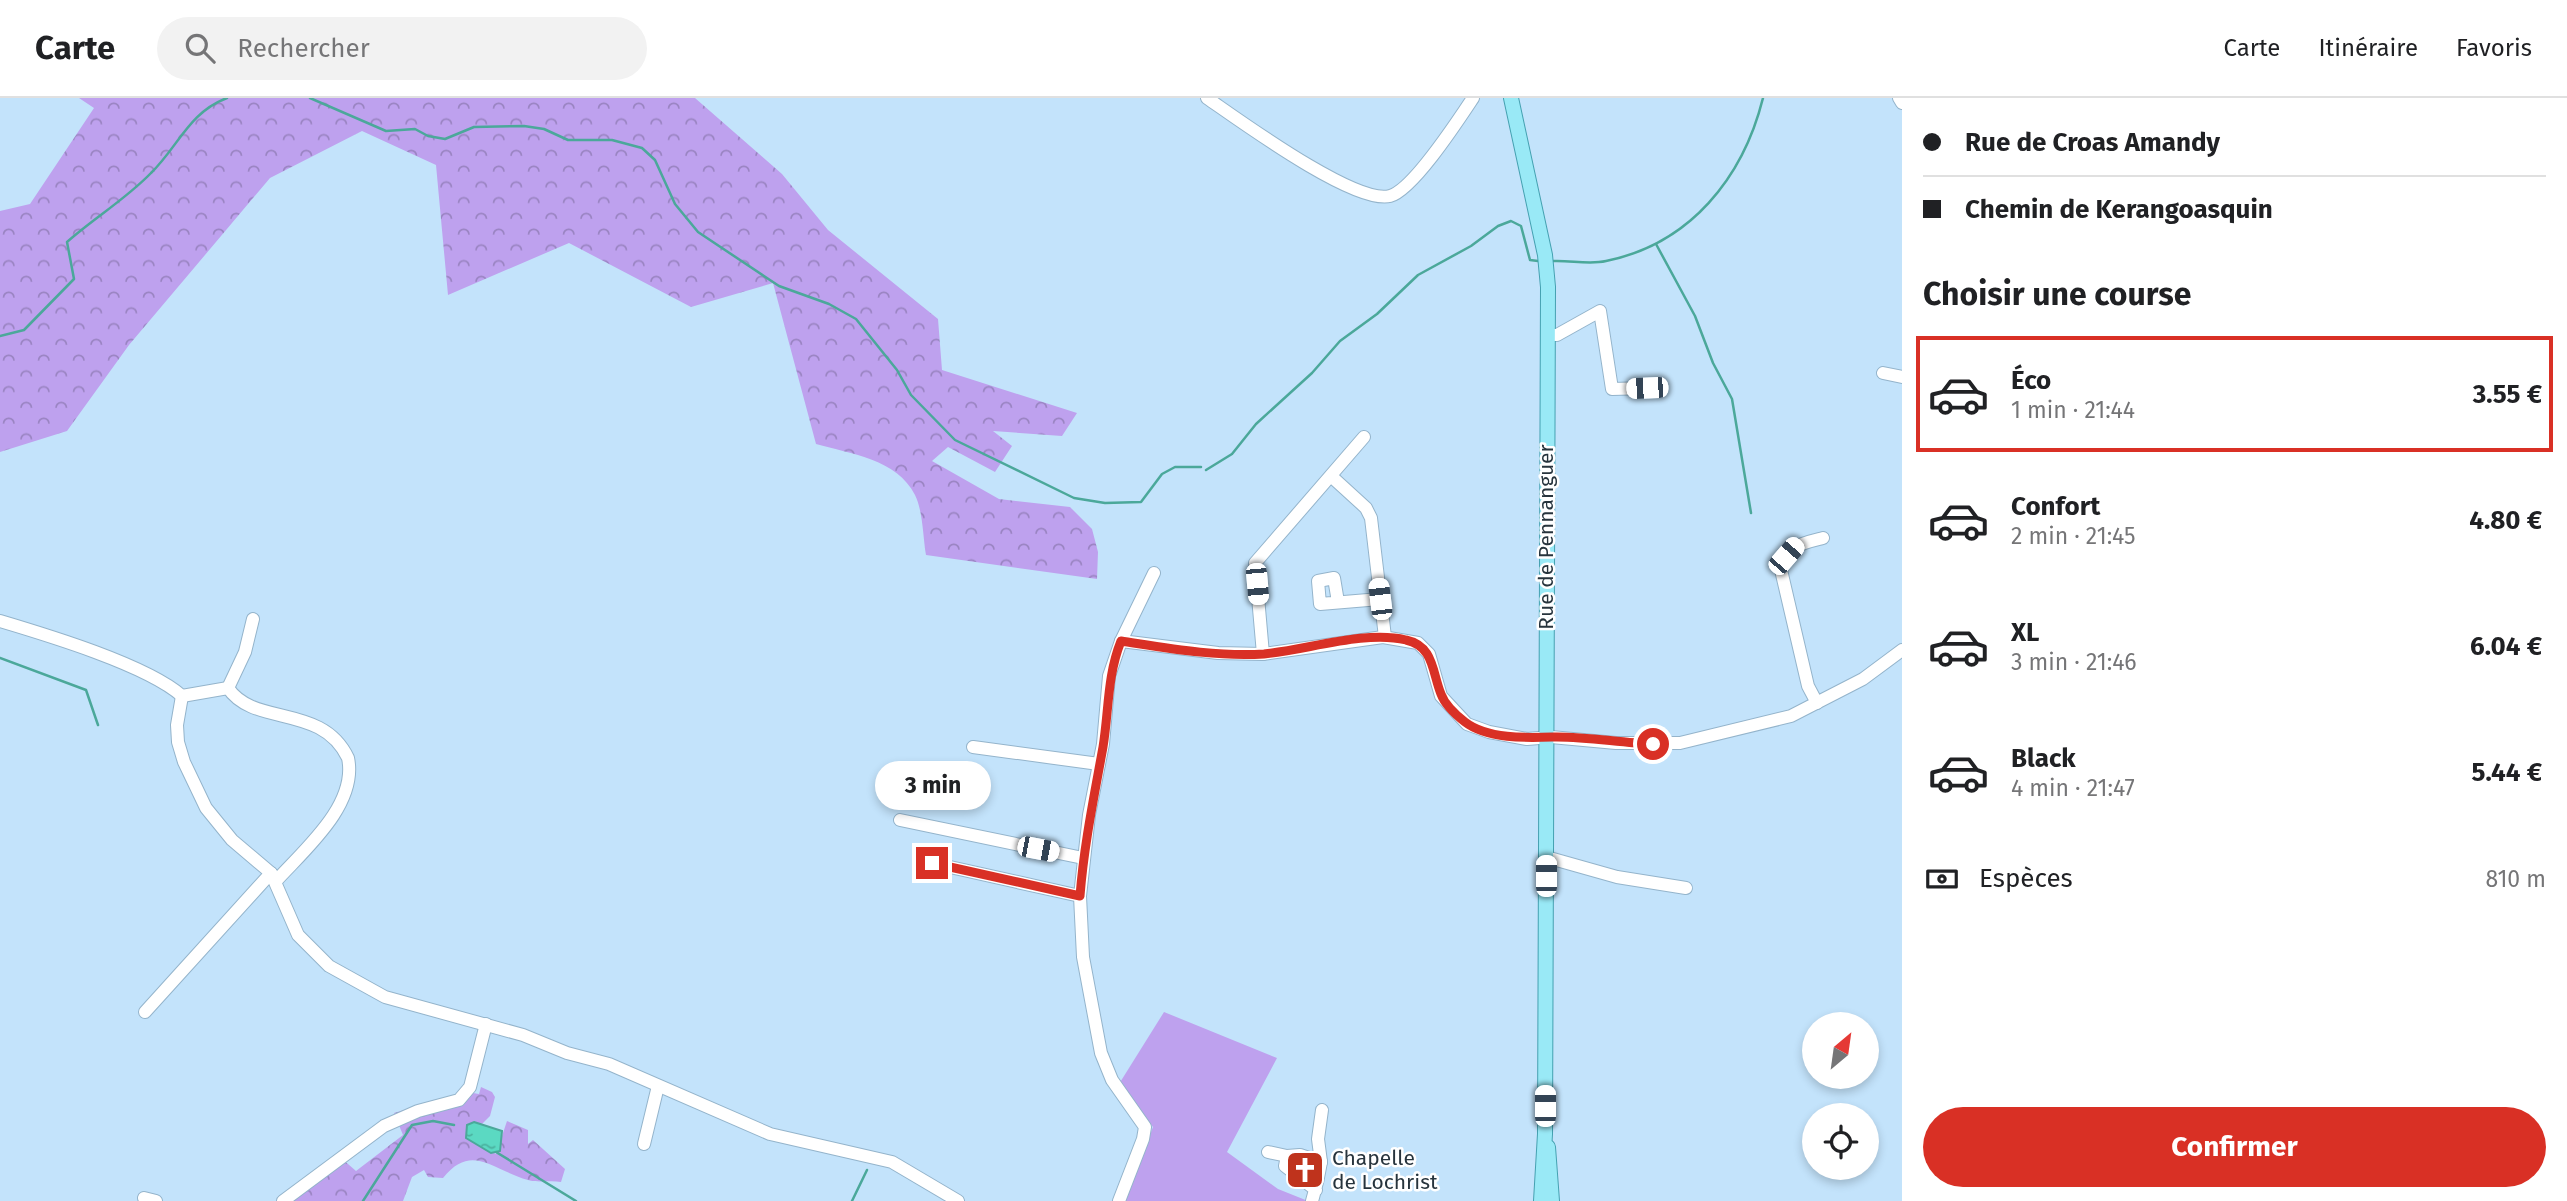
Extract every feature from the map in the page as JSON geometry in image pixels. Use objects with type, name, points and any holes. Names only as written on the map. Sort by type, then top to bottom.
[{"type":"main road","name":"Rue de Pennanguer","points":[[1511,98],[1545,255],[1549,335],[1545,492],[1545,1134]]},
{"type":"main road","points":[[1541,1201],[1545,1134]]},
{"type":"main road","points":[[1545,1134],[1552,1201]]},
{"type":"street","points":[[1207,98],[1256,133],[1321,171],[1358,191],[1378,197],[1390,196],[1405,188],[1452,130],[1473,98]]},
{"type":"street","points":[[1899,98],[1902,103]]},
{"type":"street","points":[[1549,335],[1557,335],[1600,311],[1612,389],[1647,388]]},
{"type":"street","points":[[1883,373],[1902,377]]},
{"type":"street","points":[[1263,654],[1255,563],[1364,437]]},
{"type":"street","points":[[1331,477],[1366,508],[1370,518],[1385,637]]},
{"type":"street","points":[[1817,703],[1808,686],[1781,570],[1782,562],[1796,544],[1823,538]]},
{"type":"street","points":[[1119,1201],[1146,1132],[1142,1121],[1107,1072],[1101,1053],[1083,957],[1080,896],[1109,676],[1121,641],[1154,573]]},
{"type":"street","points":[[1338,602],[1380,599]]},
{"type":"street","points":[[228,688],[245,652],[253,619]]},
{"type":"street","points":[[0,621],[129,668],[167,685],[182,696],[228,688]]},
{"type":"street","points":[[1121,641],[1218,653],[1263,654],[1385,637],[1418,643],[1429,654],[1441,696],[1467,724],[1489,732],[1527,739],[1680,743],[1791,716],[1863,679],[1902,650]]},
{"type":"street","points":[[145,1012],[334,812],[345,789],[348,758],[335,741],[317,727],[286,714],[246,705],[228,688]]},
{"type":"street","points":[[182,696],[177,724],[178,742],[200,796],[217,824],[273,877],[298,935],[329,966],[385,997],[546,1040],[770,1134],[892,1162],[958,1201]]},
{"type":"street","points":[[974,747],[1099,764]]},
{"type":"street","points":[[900,820],[1083,858]]},
{"type":"street","points":[[1546,857],[1617,877],[1686,888]]},
{"type":"street","points":[[932,863],[1080,896]]},
{"type":"street","points":[[283,1201],[384,1126],[418,1111],[463,1097],[470,1087],[486,1024]]},
{"type":"street","points":[[643,1144],[658,1086]]},
{"type":"street","points":[[1314,1195],[1321,1162],[1318,1139],[1322,1110]]},
{"type":"street","points":[[1268,1152],[1287,1156],[1300,1155],[1321,1162]]},
{"type":"street","points":[[1287,1156],[1285,1166],[1314,1195]]},
{"type":"green space","points":[[79,98],[695,98],[782,174],[828,230],[938,319],[942,370],[1077,413],[1062,436],[993,431],[1012,446],[995,472],[948,447],[932,461],[999,499],[1070,507],[1092,529],[1098,552],[1097,579],[926,555],[920,509],[907,483],[897,473],[872,460],[816,444],[773,283],[691,307],[569,243],[448,295],[436,165],[362,131],[270,178],[129,345],[67,431],[0,452],[0,211],[30,204],[94,108]]},
{"type":"green space","points":[[1164,1012],[1277,1058],[1227,1152],[1278,1189],[1308,1201],[1124,1201],[1153,1127],[1119,1084]]},
{"type":"green space","points":[[481,1087],[492,1092],[495,1097],[490,1116],[482,1124],[467,1125],[466,1138],[496,1154],[507,1121],[528,1130],[528,1144],[533,1140],[565,1169],[561,1182],[528,1180],[473,1160],[454,1167],[443,1178],[428,1177],[424,1170],[412,1177],[403,1201],[289,1201],[340,1157],[356,1171],[403,1135],[394,1113],[431,1102],[463,1101],[473,1093],[479,1094]]},
{"type":"water","points":[[474,1122],[502,1131],[500,1151],[491,1153],[466,1138],[467,1125]]},
{"type":"waterway","points":[[0,336],[24,330],[74,279],[67,242],[141,182],[160,163],[193,121],[214,104],[227,98]]},
{"type":"waterway","points":[[310,98],[386,131],[415,129],[428,136],[445,139],[474,127],[524,126],[544,129],[568,140],[612,140],[642,148],[655,160],[675,204],[698,232],[779,286],[829,304],[856,319],[897,370],[911,395],[955,440],[1074,498],[1105,503],[1141,502],[1162,474],[1175,467],[1201,467]]},
{"type":"waterway","points":[[1553,261],[1606,261],[1663,240],[1687,223],[1727,180],[1742,155],[1763,98]]},
{"type":"waterway","points":[[1206,470],[1232,454],[1256,424],[1312,373],[1340,341],[1377,314],[1418,275],[1471,246],[1498,226],[1511,221],[1521,226],[1530,260],[1538,261]]},
{"type":"waterway","points":[[1656,244],[1695,316],[1713,363],[1732,399],[1751,513]]},
{"type":"waterway","points":[[0,658],[86,690],[98,725]]},
{"type":"waterway","points":[[363,1201],[412,1125],[433,1121],[454,1125]]},
{"type":"waterway","points":[[496,1152],[576,1201]]},
{"type":"waterway","points":[[852,1201],[867,1170]]},
{"type":"place","name":"Chapelle de Lochrist","points":[[1305,1170]]},
{"type":"route","points":[[932,863],[1080,896],[1089,815],[1103,744],[1109,676],[1121,641],[1218,653],[1263,654],[1383,637],[1404,639],[1418,643],[1429,654],[1441,696],[1467,724],[1489,732],[1527,739],[1551,737],[1653,744]]}]
